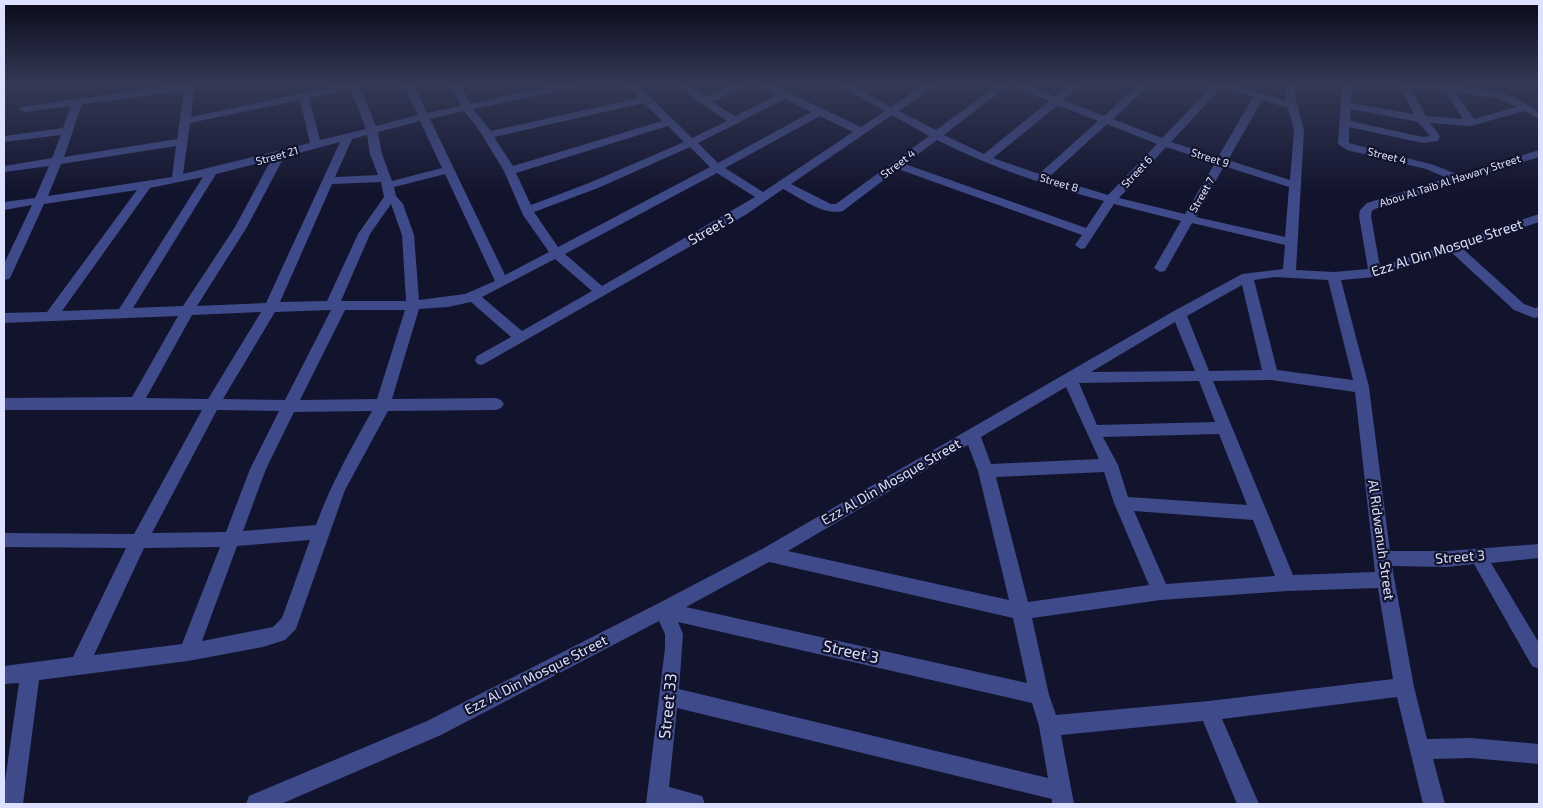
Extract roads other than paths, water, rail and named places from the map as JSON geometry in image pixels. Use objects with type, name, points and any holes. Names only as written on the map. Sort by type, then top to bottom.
[{"type":"street","points":[[4,276],[58,161],[71,122]]},
{"type":"street","points":[[177,179],[185,122]]},
{"type":"street","points":[[310,122],[316,145]]},
{"type":"street","points":[[4,675],[188,652],[278,634],[289,623],[337,490],[383,406],[413,305],[408,235],[376,154],[369,122]]},
{"type":"street","name":"Street 21","points":[[4,206],[146,185],[212,172],[405,122]]},
{"type":"street","points":[[425,122],[502,282]]},
{"type":"street","points":[[478,122],[510,171],[527,210],[556,253],[601,292]]},
{"type":"street","points":[[488,135],[546,122]]},
{"type":"street","points":[[510,171],[669,122],[717,168],[764,198]]},
{"type":"street","points":[[527,210],[573,194],[691,143],[734,122]]},
{"type":"street","points":[[4,318],[271,307],[413,305],[448,302],[473,296],[803,122]]},
{"type":"street","points":[[840,122],[862,132]]},
{"type":"street","name":"Street 3","points":[[482,360],[764,198],[877,122]]},
{"type":"street","name":"Street 8","points":[[914,122],[986,158],[1042,178],[1111,199],[1292,243]]},
{"type":"street","name":"Street 4","points":[[784,185],[829,208],[838,208],[955,122]]},
{"type":"street","points":[[986,158],[1031,122]]},
{"type":"street","points":[[1042,178],[1104,122]]},
{"type":"street","name":"Street 9","points":[[1107,122],[1164,143],[1295,185]]},
{"type":"street","name":"Street 6","points":[[1081,245],[1111,199],[1185,122]]},
{"type":"street","name":"Street 7","points":[[1160,268],[1244,122]]},
{"type":"street","points":[[1289,274],[1299,130],[1297,122]]},
{"type":"street","points":[[1344,123],[1423,140],[1434,139],[1435,136],[1424,122]]},
{"type":"street","points":[[1455,122],[1476,122]]},
{"type":"street","name":"Street 4","points":[[1344,123],[1342,141],[1346,146],[1430,167],[1459,179]]},
{"type":"street","points":[[4,140],[68,131]]},
{"type":"street","points":[[79,666],[140,541],[212,405],[271,307],[348,136]]},
{"type":"street","points":[[4,169],[182,142]]},
{"type":"street","name":"Abou Al Taib Al Hawary Street","points":[[1375,273],[1365,216],[1366,210],[1371,206],[1539,153]]},
{"type":"street","points":[[136,403],[188,311],[241,227],[279,156]]},
{"type":"street","points":[[896,165],[1089,232]]},
{"type":"street","points":[[328,181],[388,187],[448,170]]},
{"type":"street","points":[[123,313],[212,172]]},
{"type":"street","points":[[51,316],[146,185]]},
{"type":"street","points":[[188,652],[258,469],[291,406],[336,306],[364,234],[388,187]]},
{"type":"street","name":"Ezz Al Din Mosque Street","points":[[257,804],[434,728],[663,610],[768,554],[1179,314],[1247,277],[1260,274],[1334,276],[1375,273],[1539,218]]},
{"type":"street","points":[[1454,248],[1519,307],[1534,313],[1539,312]]},
{"type":"street","name":"Al Ridwanuh Street","points":[[1334,276],[1362,387],[1384,580],[1404,686],[1434,804]]},
{"type":"street","points":[[1247,277],[1271,375]]},
{"type":"street","points":[[473,296],[522,338]]},
{"type":"street","points":[[1179,314],[1286,583]]},
{"type":"street","points":[[1161,592],[1122,503],[1110,466],[1092,431],[1069,378],[1205,378],[1271,375],[1362,387]]},
{"type":"street","points":[[4,404],[136,403],[383,406],[496,404]]},
{"type":"street","points":[[1092,431],[1224,428]]},
{"type":"street","points":[[669,696],[1062,798],[1049,726],[1039,694],[1021,611],[986,471],[972,435]]},
{"type":"street","points":[[986,471],[1110,466]]},
{"type":"street","points":[[1122,503],[1258,513]]},
{"type":"street","points":[[4,540],[140,541],[230,539],[322,532]]},
{"type":"street","name":"Street 3","points":[[1381,558],[1447,559],[1539,551]]},
{"type":"street","points":[[768,554],[1021,611],[1161,592],[1286,583],[1384,580]]},
{"type":"street","points":[[1478,556],[1539,660]]},
{"type":"street","name":"Street 3","points":[[663,610],[1039,694]]},
{"type":"street","name":"Street 33","points":[[657,799],[674,648],[674,634],[670,621],[663,610]]},
{"type":"street","points":[[12,804],[30,672]]},
{"type":"street","points":[[1049,726],[1209,711],[1404,686]]},
{"type":"street","points":[[1209,711],[1248,804]]},
{"type":"street","points":[[1419,749],[1471,748],[1539,754]]},
{"type":"street","points":[[657,799],[694,804]]}]
